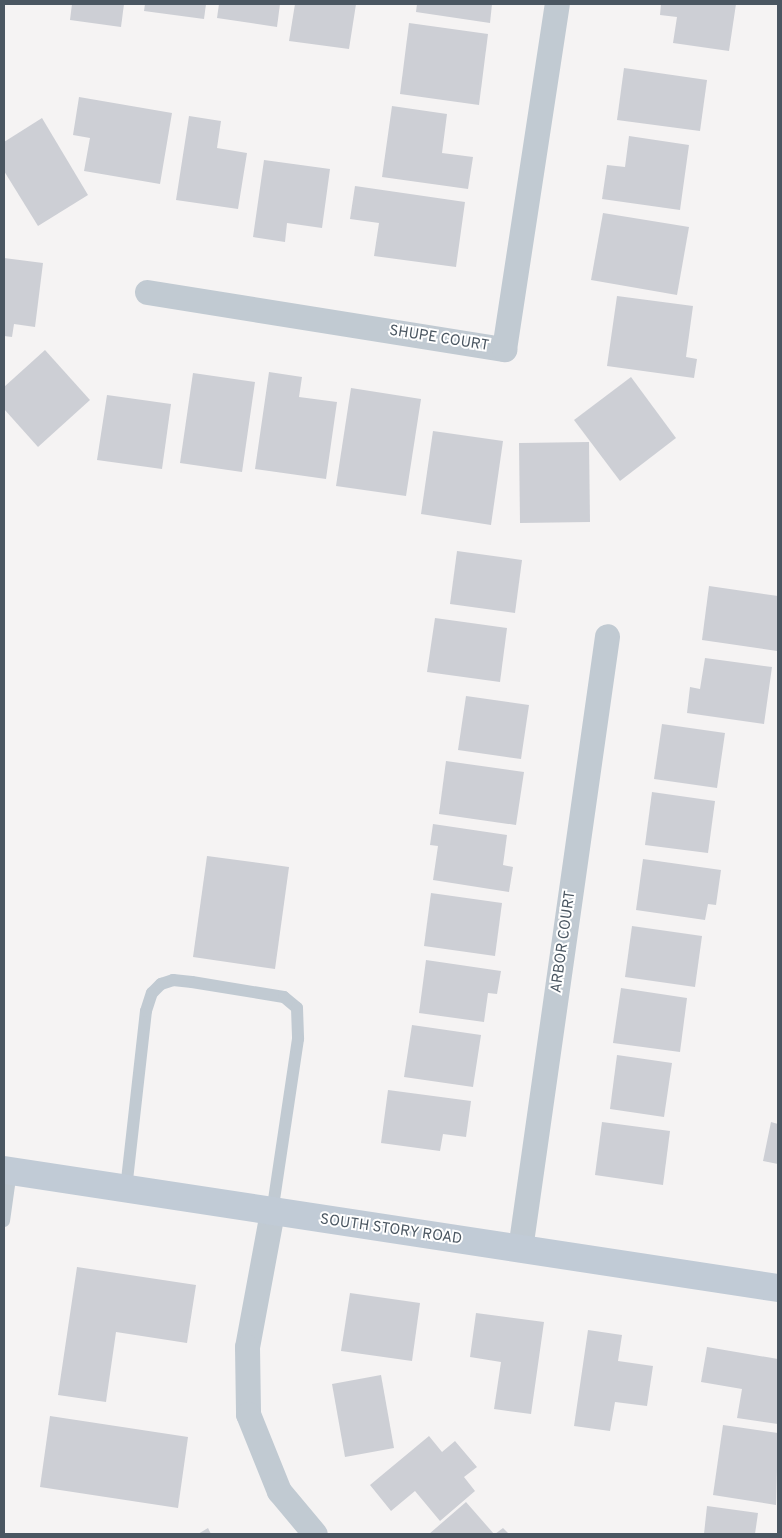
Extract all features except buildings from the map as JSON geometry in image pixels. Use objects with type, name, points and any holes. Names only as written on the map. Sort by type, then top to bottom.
[{"type":"main road","name":"SOUTH STORY ROAD","points":[[8,1171],[778,1288]]},
{"type":"street","name":"SHUPE COURT","points":[[147,292],[504,349],[557,4]]},
{"type":"street","name":"ARBOR COURT","points":[[520,1249],[607,636]]},
{"type":"street","points":[[272,1212],[248,1347],[248,1414],[279,1490],[315,1534]]},
{"type":"lane","points":[[126,1189],[146,1011],[152,993],[161,984],[173,980],[192,982],[284,997],[297,1008],[298,1038],[272,1212]]},
{"type":"lane","points":[[4,1221],[8,1171]]}]
